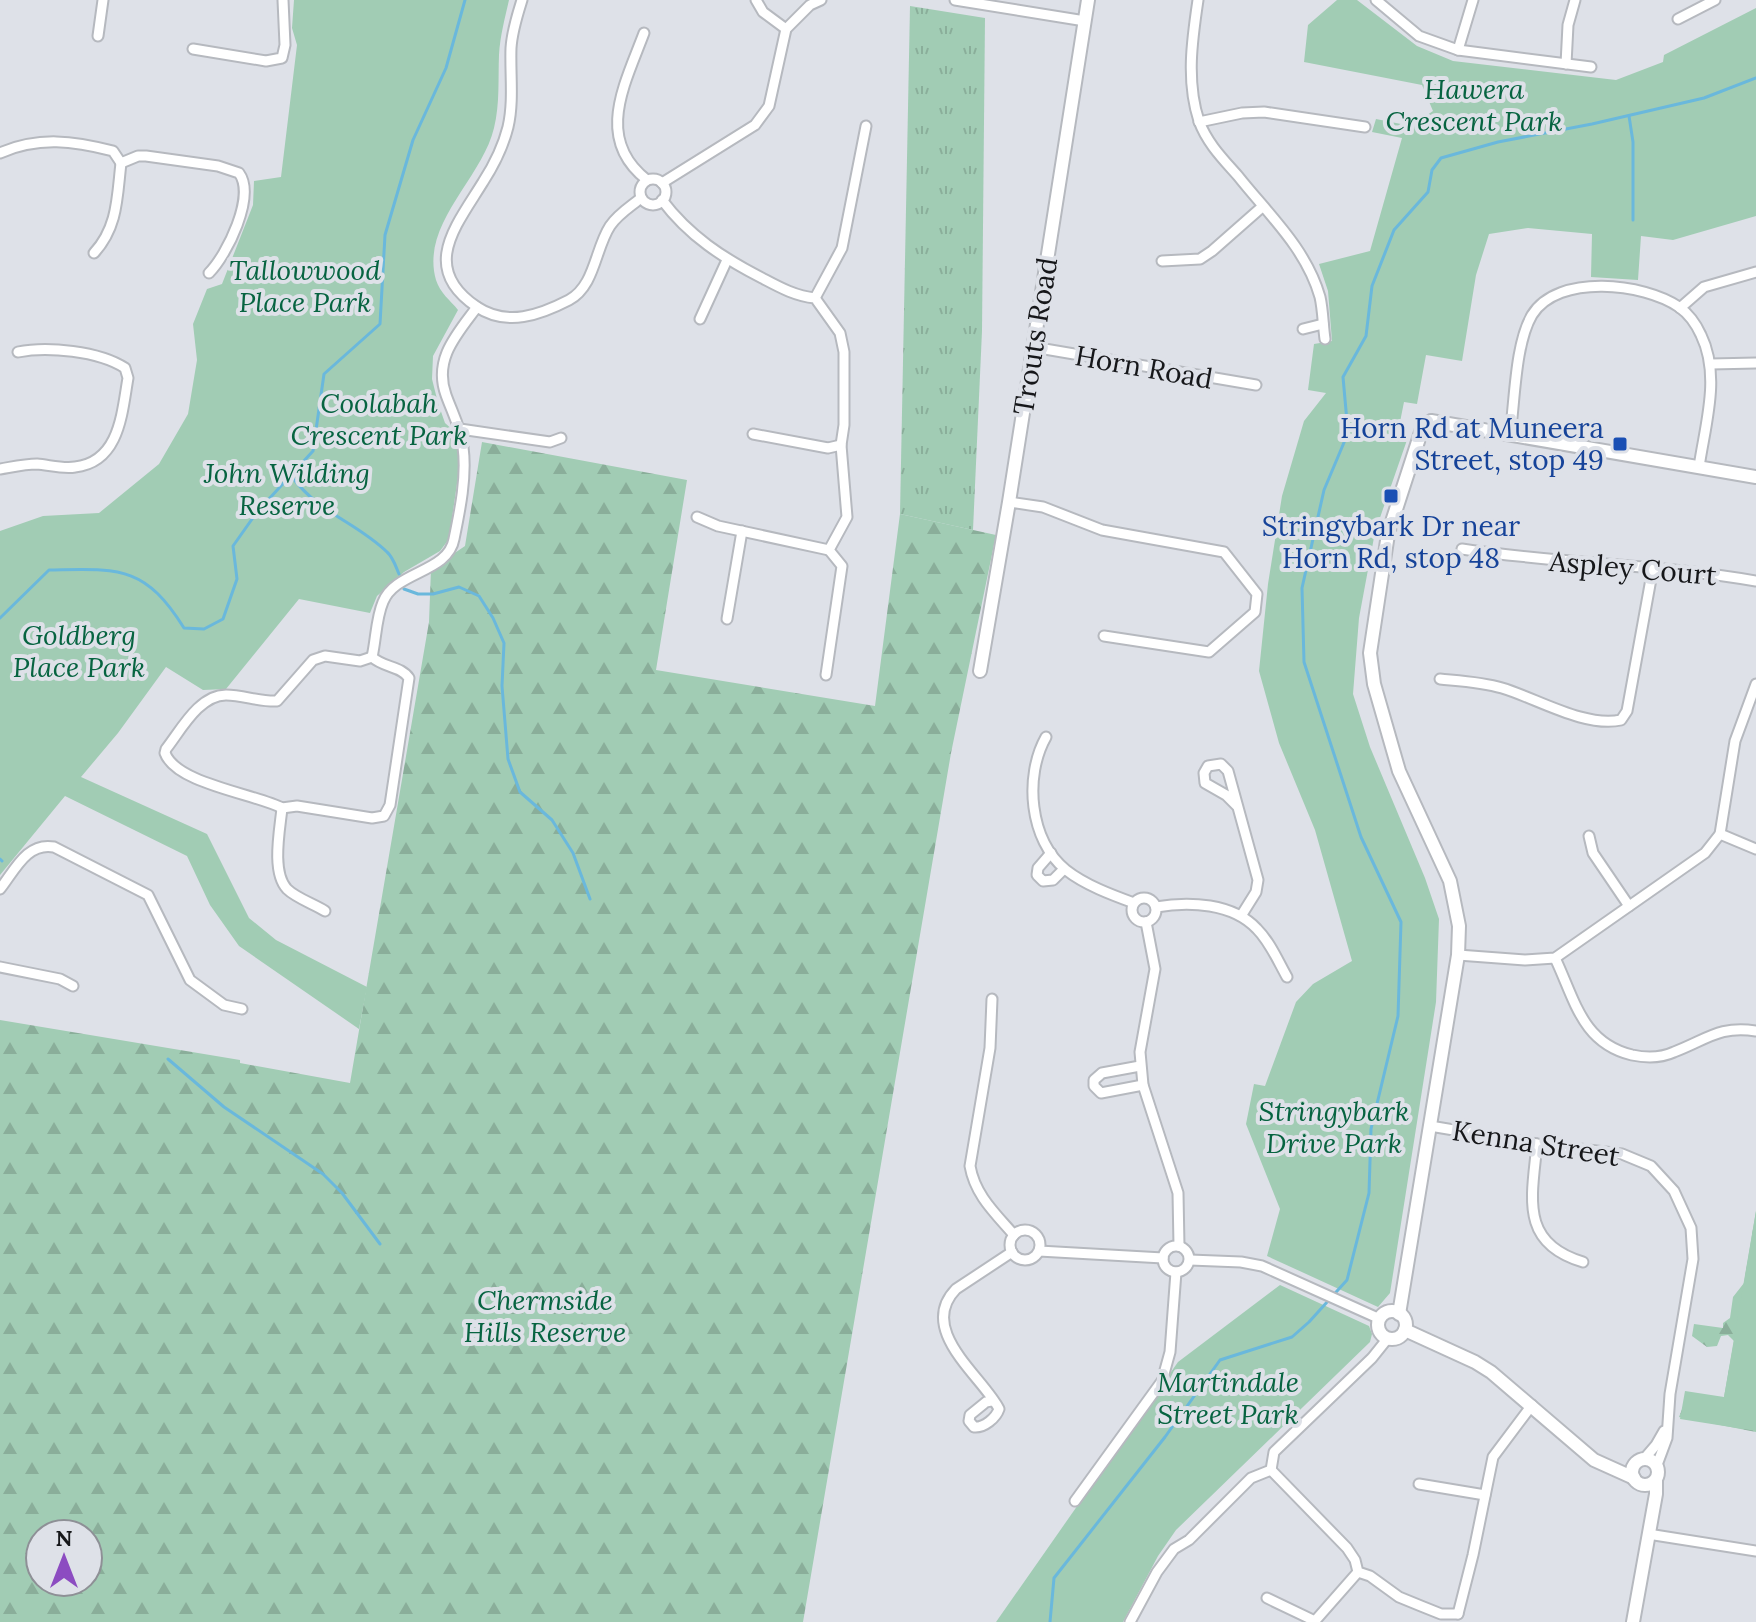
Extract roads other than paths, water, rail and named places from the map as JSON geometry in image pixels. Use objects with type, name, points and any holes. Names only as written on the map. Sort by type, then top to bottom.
[{"type":"street","points":[[98,36],[103,0]]},
{"type":"street","points":[[193,49],[266,61],[282,58],[285,45],[283,0]]},
{"type":"street","points":[[522,0],[511,46],[508,128],[494,164],[452,230],[445,263],[451,280],[477,307],[498,316],[517,319],[573,298],[588,280],[611,224],[620,213],[641,198]]},
{"type":"street","points":[[756,0],[763,12],[786,29]]},
{"type":"street","points":[[662,183],[755,125],[769,106],[786,29],[810,5],[821,0]]},
{"type":"street","points":[[955,0],[1085,21]]},
{"type":"street","name":"Trouts Road","points":[[980,671],[1088,0]]},
{"type":"street","points":[[1198,0],[1192,91],[1199,122],[1209,142],[1288,235],[1304,259],[1321,300],[1325,339]]},
{"type":"street","points":[[1376,0],[1419,36],[1458,50],[1591,67]]},
{"type":"street","points":[[1458,50],[1473,0]]},
{"type":"street","points":[[1566,64],[1568,25],[1575,0]]},
{"type":"street","points":[[1678,19],[1715,0]]},
{"type":"street","points":[[644,33],[616,116],[620,145],[635,170],[647,180],[655,179],[662,183],[665,190],[662,200],[651,205],[641,198],[640,190],[647,180]]},
{"type":"street","points":[[1199,122],[1264,112],[1365,127]]},
{"type":"street","points":[[815,298],[842,248],[866,126]]},
{"type":"street","points":[[0,153],[33,142],[56,140],[113,151],[121,163],[113,227],[94,253]]},
{"type":"street","points":[[121,163],[146,156],[218,166],[239,173],[245,187],[241,212],[220,262],[209,273]]},
{"type":"street","points":[[662,200],[700,240],[727,260],[798,296],[815,298],[840,333],[844,352],[841,445],[847,517],[829,550]]},
{"type":"street","points":[[1162,261],[1200,259],[1262,207]]},
{"type":"street","points":[[700,319],[727,260]]},
{"type":"street","points":[[1680,308],[1704,287],[1756,272]]},
{"type":"street","points":[[1510,435],[1525,331],[1539,307],[1556,294],[1569,289],[1598,287],[1639,290],[1680,308],[1693,320],[1711,364],[1710,397],[1699,467]]},
{"type":"street","points":[[372,657],[383,601],[405,579],[442,559],[452,548],[465,468],[460,429],[444,391],[442,370],[448,346],[477,307]]},
{"type":"street","points":[[1303,329],[1323,324]]},
{"type":"street","name":"Horn Road","points":[[1033,347],[1256,385]]},
{"type":"street","points":[[0,469],[32,464],[73,468],[88,464],[103,454],[115,440],[128,378],[125,368],[97,356],[36,349],[18,352]]},
{"type":"street","points":[[1711,364],[1756,363]]},
{"type":"street","points":[[1399,1314],[1458,955],[1459,926],[1450,881],[1399,771],[1374,684],[1370,653],[1388,534],[1425,423],[1431,421],[1756,477]]},
{"type":"street","points":[[460,429],[550,442],[561,438]]},
{"type":"street","points":[[753,434],[828,448],[841,445]]},
{"type":"street","points":[[1009,502],[1043,507],[1102,530],[1224,552],[1257,594],[1255,612],[1209,652],[1104,636]]},
{"type":"street","points":[[697,517],[742,531],[829,550],[842,566],[826,675]]},
{"type":"street","points":[[727,619],[742,531]]},
{"type":"street","name":"Aspley Court","points":[[1462,549],[1516,558],[1706,572],[1756,581]]},
{"type":"street","points":[[1440,679],[1501,687],[1572,713],[1603,721],[1621,720],[1627,711],[1653,568]]},
{"type":"street","points":[[319,657],[360,661],[372,657],[381,665],[406,673],[409,678],[388,811],[384,816],[372,818],[297,806],[282,808],[274,802],[227,791],[177,768],[166,758],[166,749],[210,698],[226,695],[277,701],[307,666],[319,657]]},
{"type":"street","points":[[1458,955],[1525,960],[1555,958],[1705,853],[1720,834],[1735,741],[1756,684]]},
{"type":"street","points":[[1046,737],[1035,761],[1033,789],[1039,830],[1051,853],[1064,869],[1134,903]]},
{"type":"street","points":[[1237,806],[1226,795],[1205,783],[1204,773],[1208,766],[1216,763],[1225,767],[1237,806],[1258,880],[1256,892],[1241,916]]},
{"type":"street","points":[[282,808],[277,857],[279,875],[286,888],[325,911]]},
{"type":"street","points":[[1720,834],[1756,849]]},
{"type":"street","points":[[1589,836],[1593,853],[1629,906]]},
{"type":"street","points":[[0,889],[31,850],[41,846],[54,847],[148,895],[190,980],[224,1005],[242,1009]]},
{"type":"street","points":[[1051,853],[1038,868],[1039,878],[1043,881],[1053,880],[1064,869]]},
{"type":"street","points":[[1144,898],[1152,900],[1156,907],[1153,919],[1146,922],[1134,916],[1134,903],[1144,898]]},
{"type":"street","points":[[1156,907],[1194,905],[1241,916],[1262,935],[1287,977]]},
{"type":"street","points":[[1146,922],[1155,969],[1140,1066],[1143,1085],[1176,1182],[1179,1246]]},
{"type":"street","points":[[1555,958],[1586,1025],[1597,1040],[1608,1047],[1633,1055],[1659,1057],[1726,1029],[1756,1031]]},
{"type":"street","points":[[0,967],[60,979],[73,986]]},
{"type":"street","points":[[992,999],[990,1048],[970,1166],[972,1179],[985,1202],[1014,1235]]},
{"type":"street","points":[[1140,1066],[1102,1073],[1094,1080],[1094,1086],[1101,1093],[1143,1085]]},
{"type":"street","name":"Kenna Street","points":[[1430,1126],[1537,1144],[1611,1152],[1641,1160],[1674,1191],[1691,1228],[1693,1259],[1664,1449],[1657,1465],[1651,1460],[1642,1473]]},
{"type":"street","points":[[1537,1144],[1531,1201],[1534,1222],[1554,1250],[1583,1262]]},
{"type":"street","points":[[1022,1230],[1035,1234],[1040,1242],[1039,1251],[1032,1258],[1023,1259],[1012,1252],[1014,1235],[1022,1230]]},
{"type":"street","points":[[1179,1246],[1188,1252],[1190,1260],[1187,1267],[1176,1272],[1167,1268],[1163,1258],[1166,1250],[1179,1246]]},
{"type":"street","points":[[1039,1251],[1163,1258]]},
{"type":"street","points":[[991,1401],[986,1389],[948,1340],[945,1313],[950,1296],[956,1289],[1012,1252]]},
{"type":"street","points":[[1190,1260],[1262,1266],[1380,1319]]},
{"type":"street","points":[[1075,1501],[1162,1381],[1170,1352],[1176,1272]]},
{"type":"street","points":[[1271,1470],[1274,1452],[1372,1358],[1388,1338],[1400,1337],[1405,1330],[1405,1319],[1399,1314],[1391,1312],[1380,1319]]},
{"type":"street","points":[[1380,1319],[1379,1328],[1388,1338]]},
{"type":"street","points":[[1405,1330],[1475,1362],[1532,1405],[1594,1460],[1642,1473]]},
{"type":"street","points":[[1358,1572],[1370,1576],[1399,1597],[1441,1614],[1460,1618],[1493,1457],[1532,1405]]},
{"type":"street","name":"Kenna Street","points":[[1633,1622],[1653,1507],[1642,1473],[1666,1428]]},
{"type":"street","points":[[1271,1470],[1347,1548],[1358,1572]]},
{"type":"street","points":[[1130,1622],[1157,1572],[1174,1549],[1189,1540],[1251,1478],[1271,1470]]},
{"type":"street","points":[[1419,1484],[1485,1495]]},
{"type":"street","points":[[1648,1534],[1756,1551]]},
{"type":"street","points":[[1267,1598],[1314,1622],[1358,1572]]},
{"type":"waterway","points":[[0,618],[49,570],[94,570],[111,571],[142,581],[170,607],[184,628],[204,629],[223,619],[237,579],[233,546],[257,512],[313,451],[324,374],[380,324],[385,235],[413,140],[446,68],[465,0]]},
{"type":"waterway","points":[[1050,1622],[1054,1578],[1165,1437],[1220,1360],[1292,1337],[1347,1280],[1369,1193],[1371,1129],[1398,1016],[1401,922],[1361,837],[1304,662],[1302,588],[1324,490],[1348,433],[1343,377],[1366,336],[1372,286],[1394,230],[1428,192],[1432,170],[1441,158],[1498,142],[1704,98],[1756,78]]},
{"type":"waterway","points":[[1629,116],[1633,142],[1633,220]]},
{"type":"waterway","points":[[292,477],[314,500],[387,552],[399,574]]},
{"type":"waterway","points":[[404,589],[418,594],[433,594],[459,587],[479,596],[493,618],[504,643],[502,686],[508,759],[520,792],[552,820],[573,853],[590,899]]},
{"type":"waterway","points":[[168,1059],[224,1107],[323,1174],[342,1193],[380,1244]]},
{"type":"place","name":"Horn Rd at Muneera Street, stop 49","points":[[1620,444]]},
{"type":"place","name":"Stringybark Dr near Horn Rd, stop 48","points":[[1391,496]]},
{"type":"park label","name":"Hawera Crescent Park","points":[[1474,105]]},
{"type":"park label","name":"Tallowwood Place Park","points":[[305,286]]},
{"type":"park label","name":"Coolabah Crescent Park","points":[[379,419]]},
{"type":"park label","name":"John Wilding Reserve","points":[[287,489]]},
{"type":"park label","name":"Goldberg Place Park","points":[[79,651]]},
{"type":"park label","name":"Stringybark Drive Park","points":[[1334,1127]]},
{"type":"park label","name":"Chermside Hills Reserve","points":[[545,1316]]},
{"type":"park label","name":"Martindale Street Park","points":[[1228,1398]]}]
